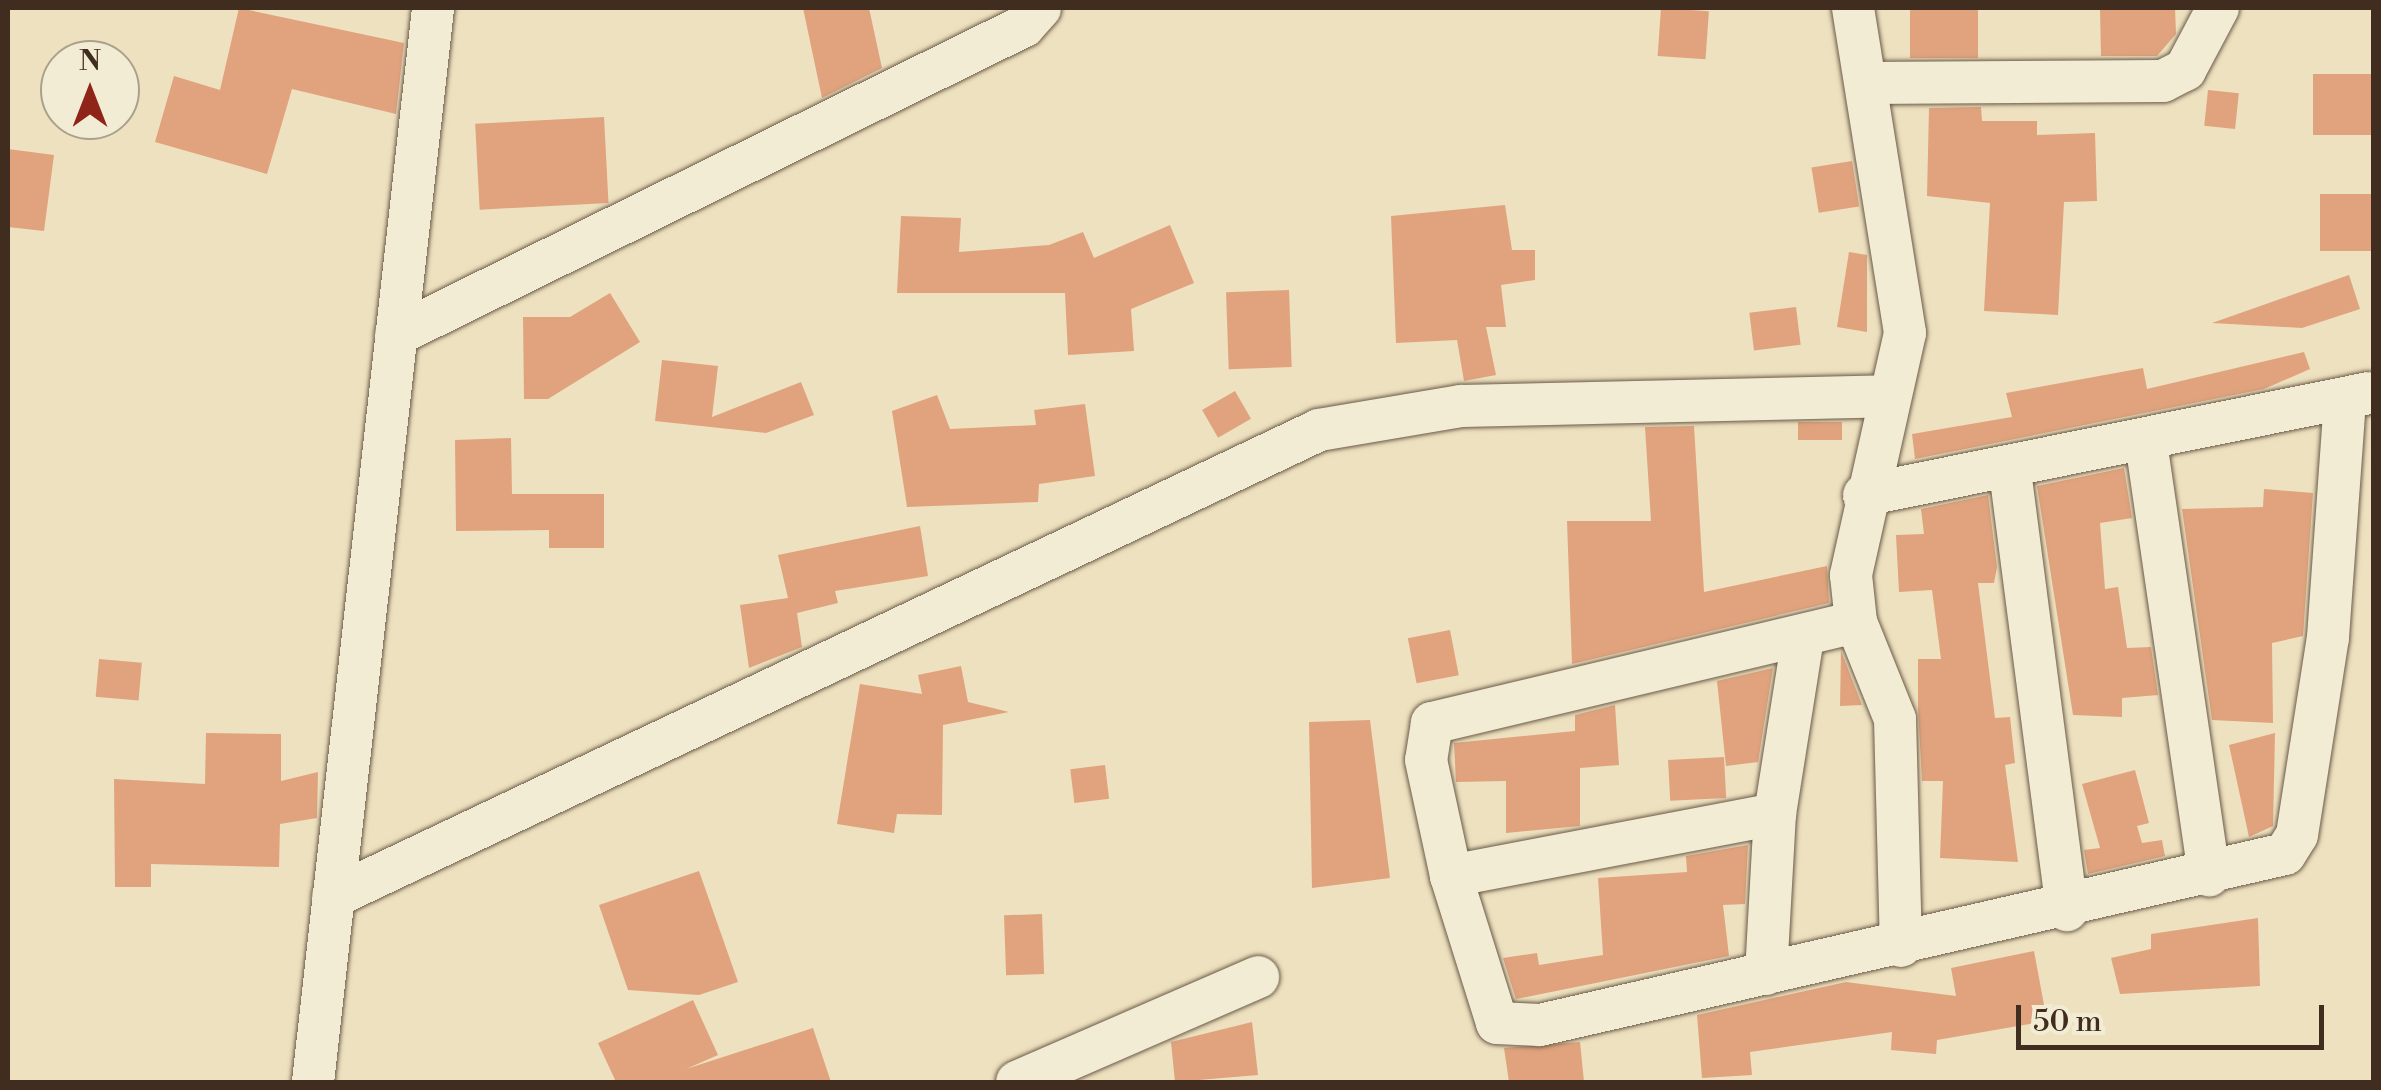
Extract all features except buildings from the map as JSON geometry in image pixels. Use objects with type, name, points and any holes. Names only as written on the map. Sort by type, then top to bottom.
[{"type":"street","points":[[312,1082],[434,8]]},
{"type":"street","points":[[396,335],[1024,26],[1040,8]]},
{"type":"street","points":[[1853,8],[1906,333],[1864,495],[1851,575],[1856,622],[1895,719],[1901,946]]},
{"type":"street","points":[[1867,83],[2163,81],[2185,70],[2218,8]]},
{"type":"street","points":[[1856,622],[1432,724],[1426,760],[1451,876],[1489,1014],[1508,1028],[2067,910],[2273,859],[2297,836],[2359,395],[2010,471],[1864,495]]},
{"type":"street","points":[[333,897],[1319,430],[1461,406],[1888,396]]},
{"type":"street","points":[[2146,442],[2209,875]]},
{"type":"street","points":[[2010,471],[2067,910]]},
{"type":"street","points":[[1766,974],[1776,814],[1803,636]]},
{"type":"street","points":[[1451,876],[1776,814]]},
{"type":"street","points":[[1017,1082],[1258,977]]}]
